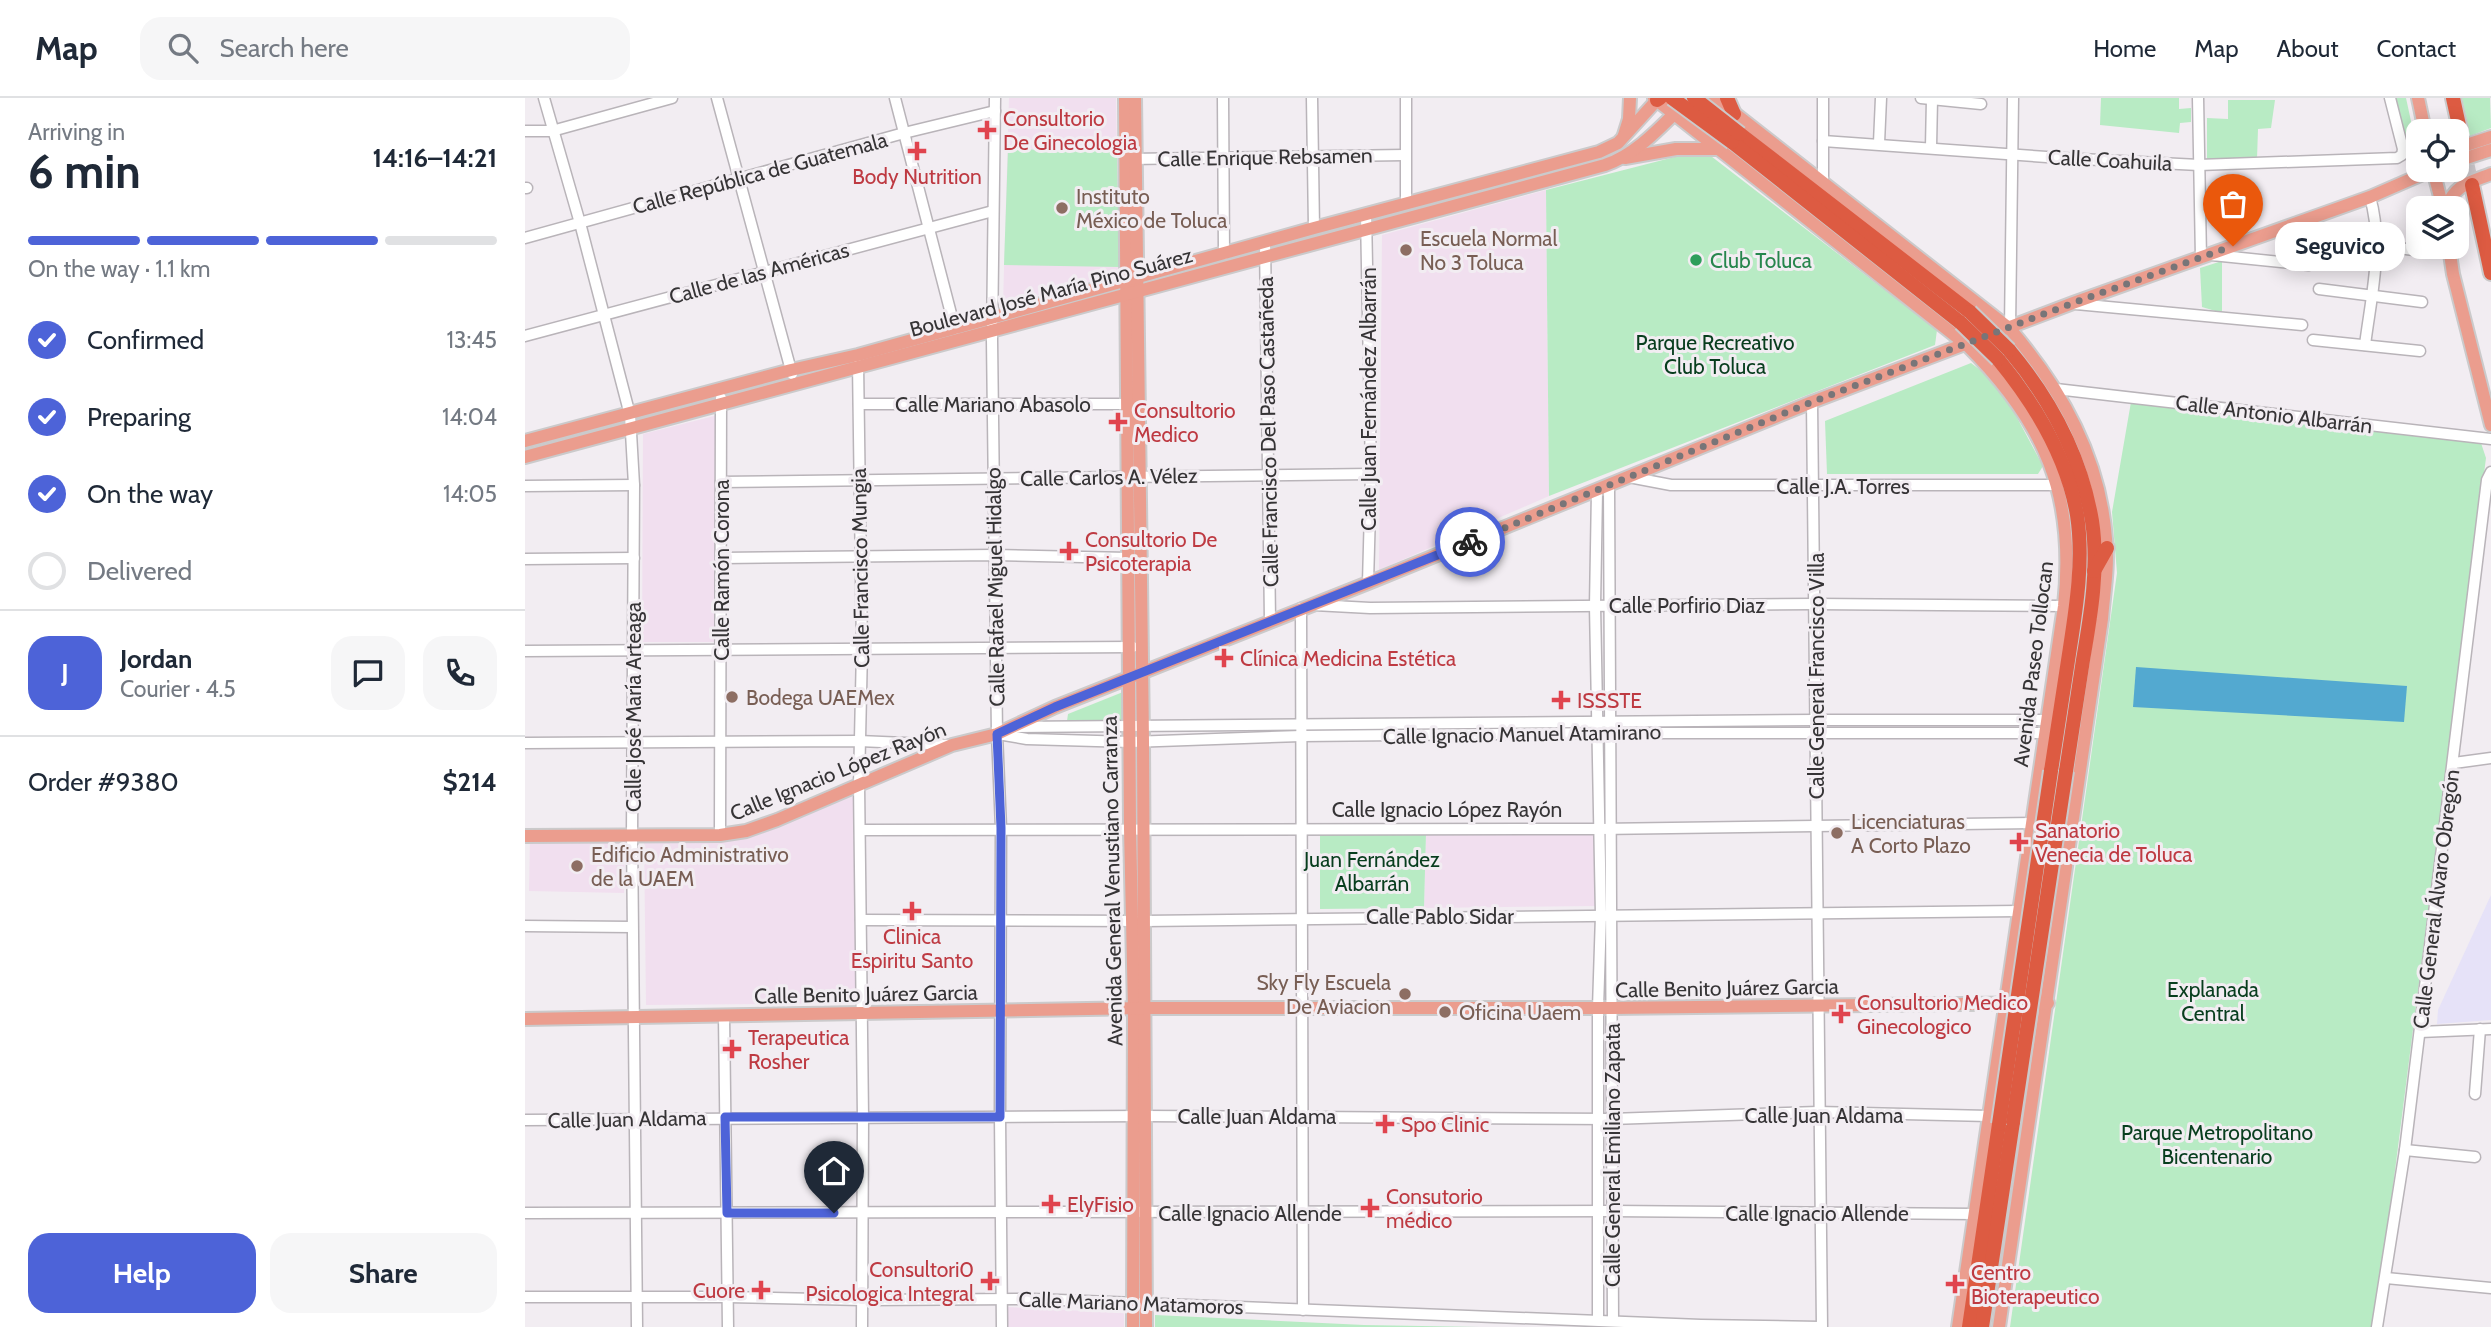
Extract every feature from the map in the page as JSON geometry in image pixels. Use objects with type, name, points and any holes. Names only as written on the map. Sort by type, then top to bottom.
[{"type":"highway","name":"Boulevard José María Pino Suárez","points":[[1674,114],[1692,98]]},
{"type":"highway","name":"Avenida Paseo Tollocan","points":[[1692,98],[1736,138],[1965,317],[2032,378],[2065,433],[2078,468],[2092,521],[2094,573],[2090,615],[2059,771],[2000,1121],[1975,1292],[1979,1327]]},
{"type":"highway","points":[[2453,98],[2458,119]]},
{"type":"highway","name":"Avenida Paseo Tollocan","points":[[1661,99],[1736,138]]},
{"type":"highway","points":[[2472,185],[2491,273]]},
{"type":"highway","name":"Avenida Paseo Tollocan","points":[[2003,354],[2054,444],[2077,515],[2080,550],[2078,590],[2059,771]]},
{"type":"highway","points":[[2092,521],[2106,543],[2094,573]]},
{"type":"highway","points":[[2064,606],[2072,636]]},
{"type":"highway","name":"Avenida Paseo Tollocan","points":[[1979,1327],[2000,1121]]},
{"type":"highway","points":[[1961,1312],[1975,1292]]},
{"type":"main road","name":"Avenida General Venustiano Carranza","points":[[1125,98],[1130,159],[1135,647],[1129,678],[1137,741],[1140,1304],[1146,1327]]},
{"type":"main road","name":"Avenida General Venustiano Carranza","points":[[1130,159],[1135,98]]},
{"type":"main road","points":[[1623,138],[1629,119],[1630,98]]},
{"type":"main road","points":[[2418,98],[2422,119]]},
{"type":"main road","name":"Boulevard José María Pino Suárez","points":[[1131,286],[1265,242],[1599,152],[1614,146],[1661,99]]},
{"type":"main road","name":"Avenida Paseo Tollocan","points":[[1661,99],[1704,143],[1718,149],[1967,345],[2003,382],[2019,404],[2046,456],[2057,485],[2067,544],[2068,569],[2064,606],[2001,1034],[2000,1121],[1975,1213],[1958,1327]]},
{"type":"main road","points":[[1621,159],[1704,143],[1702,125],[1705,114],[1715,106],[1725,104],[2010,329],[2038,361],[2056,389],[2076,426],[2088,457],[2099,495],[2106,543],[2102,620],[1999,1327]]},
{"type":"main road","name":"Boulevard José María Pino Suárez","points":[[525,441],[791,370],[858,361],[1131,286],[1265,256],[1605,165],[1621,159],[1642,144],[1674,114]]},
{"type":"main road","points":[[2469,144],[2491,137]]},
{"type":"main road","points":[[2469,157],[2491,150]]},
{"type":"main road","points":[[2451,196],[2460,186],[2491,174]]},
{"type":"main road","name":"Calle Ignacio López Rayón","points":[[525,836],[720,835],[733,834],[777,820],[952,745],[997,734],[1055,707],[1812,402],[2406,182]]},
{"type":"main road","points":[[2451,259],[2491,425]]},
{"type":"main road","name":"Avenida General Venustiano Carranza","points":[[1131,286],[1126,404],[1133,475],[1128,558],[1135,647],[1142,674],[1136,726]]},
{"type":"main road","name":"Boulevard José María Pino Suárez","points":[[525,457],[795,384],[955,329],[992,324]]},
{"type":"main road","name":"Calle Benito Juárez Garcia","points":[[525,1018],[1302,1007],[1612,1008],[2047,1003]]},
{"type":"main road","points":[[2001,1034],[2017,1025],[2028,1025],[2034,1027],[2042,1041]]},
{"type":"main road","name":"Avenida General Venustiano Carranza","points":[[1133,1327],[1140,1304]]},
{"type":"street","name":"Calle José María Arteaga","points":[[544,98],[580,223],[632,429],[633,1118],[637,1327]]},
{"type":"street","points":[[525,131],[552,131],[672,98]]},
{"type":"street","points":[[717,98],[795,384]]},
{"type":"street","points":[[895,98],[955,329]]},
{"type":"street","name":"Calle Rafael Miguel Hidalgo","points":[[995,98],[992,324],[997,734],[1001,828],[999,1011],[1002,1327]]},
{"type":"street","points":[[1223,98],[1224,254]]},
{"type":"street","points":[[1312,98],[1314,228]]},
{"type":"street","points":[[1406,98],[1406,203]]},
{"type":"street","points":[[1823,98],[1823,184]]},
{"type":"street","points":[[1879,143],[1881,98]]},
{"type":"street","points":[[1921,98],[1981,104]]},
{"type":"street","points":[[2010,329],[2013,98]]},
{"type":"street","points":[[2198,98],[2205,256],[2309,265]]},
{"type":"street","name":"Calle Coahuila","points":[[1823,141],[2199,165],[2397,158],[2402,155],[2403,149],[2390,98]]},
{"type":"street","points":[[1931,147],[1932,99]]},
{"type":"street","name":"Calle República de Guatemala","points":[[525,238],[904,133],[995,111]]},
{"type":"street","name":"Calle Enrique Rebsamen","points":[[1130,159],[1405,155]]},
{"type":"street","points":[[2365,345],[2377,245],[2375,213],[2370,197]]},
{"type":"street","name":"Calle de las Américas","points":[[525,336],[927,227],[993,212]]},
{"type":"street","name":"Calle Juan Fernández Albarrán","points":[[1366,214],[1371,474],[1368,583]]},
{"type":"street","points":[[2326,239],[2406,249]]},
{"type":"street","name":"Calle Francisco Del Paso Castañeda","points":[[1265,242],[1270,621]]},
{"type":"street","points":[[2319,289],[2421,302]]},
{"type":"street","points":[[2073,303],[2302,325]]},
{"type":"street","points":[[2313,340],[2420,351]]},
{"type":"street","name":"Calle Francisco Mungia","points":[[858,361],[862,649],[859,741],[862,1327]]},
{"type":"street","name":"Calle Ramón Corona","points":[[720,389],[720,835]]},
{"type":"street","name":"Calle Antonio Albarrán","points":[[2056,389],[2491,439]]},
{"type":"street","name":"Calle General Francisco Villa","points":[[1812,402],[1821,1327]]},
{"type":"street","name":"Calle Mariano Abasolo","points":[[859,404],[1126,404]]},
{"type":"street","name":"Calle General Álvaro Obregón","points":[[2377,1327],[2406,1150],[2486,494],[2491,472]]},
{"type":"street","name":"Calle Carlos A. Vélez","points":[[721,482],[1371,474]]},
{"type":"street","name":"Calle J.A. Torres","points":[[1629,477],[1671,485],[2057,485]]},
{"type":"street","points":[[525,486],[634,485]]},
{"type":"street","name":"Calle General Emiliano Zapata","points":[[1603,488],[1595,606],[1604,733],[1606,915],[1612,1008],[1613,1321]]},
{"type":"street","name":"Calle General Emiliano Zapata","points":[[1603,488],[1608,606],[1603,721]]},
{"type":"street","points":[[722,558],[994,555],[1128,558]]},
{"type":"street","points":[[525,559],[634,558]]},
{"type":"street","name":"Calle Porfirio Diaz","points":[[1305,607],[1815,604],[2064,606]]},
{"type":"street","points":[[1303,1310],[1301,731],[1305,607]]},
{"type":"street","points":[[525,651],[1135,647]]},
{"type":"street","name":"Calle Ignacio Manuel Atamirano","points":[[997,734],[1027,739],[1137,741],[1301,731],[1603,721],[1815,720],[2047,727]]},
{"type":"street","name":"Calle Ignacio Manuel Atamirano","points":[[1012,727],[1136,726],[1301,731],[1604,733],[2047,727]]},
{"type":"street","points":[[525,743],[859,741],[952,745]]},
{"type":"street","points":[[2453,764],[2491,758]]},
{"type":"street","name":"Calle Ignacio López Rayón","points":[[860,830],[1605,829],[2033,823]]},
{"type":"street","name":"Calle Pablo Sidar","points":[[860,920],[1138,921],[2019,911]]},
{"type":"street","name":"Calle General Emiliano Zapata","points":[[1598,1320],[1598,1008],[1606,915]]},
{"type":"street","points":[[525,926],[632,928]]},
{"type":"street","points":[[724,1016],[728,1327]]},
{"type":"street","points":[[2420,1031],[2486,1029],[2475,1094]]},
{"type":"street","name":"Calle Juan Aldama","points":[[525,1121],[725,1117],[1138,1116],[1611,1119],[1818,1112],[2000,1121]]},
{"type":"street","points":[[2406,1150],[2475,1157]]},
{"type":"street","name":"Calle Ignacio Allende","points":[[525,1213],[1975,1213]]},
{"type":"street","points":[[2386,1278],[2491,1288]]},
{"type":"street","name":"Calle Mariano Matamoros","points":[[525,1297],[862,1300],[1001,1298],[1821,1327]]},
{"type":"shaded area","name":"Instituto México de Toluca","points":[[1009,98],[1116,98],[1119,267],[1114,276],[1003,304]]},
{"type":"shaded area","points":[[1546,190],[1549,496],[1379,570],[1382,235]]},
{"type":"shaded area","points":[[718,415],[715,642],[642,642],[643,434]]},
{"type":"shaded area","points":[[856,795],[856,1003],[646,1005],[644,839],[748,838]]},
{"type":"shaded area","points":[[1595,831],[1596,906],[1424,908],[1426,833]]},
{"type":"shaded area","name":"Edificio Administrativo de la UAEM","points":[[530,838],[625,840],[624,893],[529,891]]},
{"type":"shaded area","points":[[2491,895],[2491,1020],[2437,1024],[2438,1010]]},
{"type":"shaded area","points":[[1007,1307],[1124,1313],[1124,1327],[1007,1327]]},
{"type":"green space","points":[[2101,98],[2179,98],[2179,109],[2191,108],[2191,122],[2180,123],[2179,133],[2100,125]]},
{"type":"green space","points":[[2391,98],[2406,98],[2411,119],[2406,119],[2406,152],[2403,153]]},
{"type":"green space","points":[[2462,98],[2490,98],[2491,128],[2470,136],[2469,119],[2466,119]]},
{"type":"green space","points":[[2228,100],[2275,100],[2271,128],[2258,129],[2257,159],[2207,161],[2207,118],[2228,119]]},
{"type":"green space","name":"Instituto México de Toluca","points":[[1008,149],[1117,151],[1119,267],[1004,265]]},
{"type":"green space","name":"Club Toluca","points":[[1690,153],[1707,153],[1937,330],[1935,345],[1549,496],[1546,190]]},
{"type":"green space","points":[[2222,261],[2222,313],[2202,307],[2200,268]]},
{"type":"green space","points":[[1971,363],[1999,384],[2043,466],[2038,474],[1827,474],[1825,421]]},
{"type":"green space","name":"Parque Metropolitano Bicentenario","points":[[2131,402],[2481,443],[2486,458],[2375,1327],[2010,1327],[2117,573],[2112,512]]},
{"type":"green space","points":[[1128,690],[1129,721],[1067,721],[1068,714]]},
{"type":"green space","name":"Juan Fernández Albarrán","points":[[1426,833],[1424,908],[1320,909],[1320,835]]},
{"type":"green space","points":[[1155,1315],[1364,1325],[1480,1327],[1155,1327]]},
{"type":"water","points":[[2136,667],[2407,686],[2404,722],[2133,707]]},
{"type":"tunnel","points":[[2469,172],[2472,185]]},
{"type":"way so far","points":[[1470,542],[1812,402],[2073,303],[2233,246]]},
{"type":"place","name":"Consultorio De Ginecologia","points":[[987,130]]},
{"type":"place","name":"Body Nutrition","points":[[917,151]]},
{"type":"place","name":"Instituto México de Toluca","points":[[1062,208]]},
{"type":"place","name":"Seguvico","points":[[2233,246]]},
{"type":"place","name":"Escuela Normal No 3 Toluca","points":[[1406,250]]},
{"type":"place","name":"Club Toluca","points":[[1696,260]]},
{"type":"place","name":"Consultorio Medico","points":[[1118,422]]},
{"type":"place","name":"Consultorio De Psicoterapia","points":[[1069,551]]},
{"type":"place","name":"Clínica Medicina Estética","points":[[1224,658]]},
{"type":"place","name":"Bodega UAEMex","points":[[732,697]]},
{"type":"place","name":"ISSSTE","points":[[1561,700]]},
{"type":"place","name":"Licenciaturas A Corto Plazo","points":[[1837,833]]},
{"type":"place","name":"Sanatorio Venecia de Toluca","points":[[2019,842]]},
{"type":"place","name":"Edificio Administrativo de la UAEM","points":[[577,866]]},
{"type":"place","name":"Clinica Espiritu Santo","points":[[912,911]]},
{"type":"place","name":"Sky Fly Escuela De Aviacion","points":[[1405,994]]},
{"type":"place","name":"Oficina Uaem","points":[[1445,1012]]},
{"type":"place","name":"Consultorio Medico Ginecologico","points":[[1841,1014]]},
{"type":"place","name":"Terapeutica Rosher","points":[[732,1049]]},
{"type":"place","name":"Spo Clinic","points":[[1385,1124]]},
{"type":"place","name":"ElyFisio","points":[[1051,1204]]},
{"type":"place","name":"Consutorio médico","points":[[1370,1208]]},
{"type":"place","name":"Consultori0 Psicologica Integral","points":[[990,1281]]},
{"type":"place","name":"Centro Bioterapeutico","points":[[1955,1284]]},
{"type":"place","name":"Cuore","points":[[761,1290]]},
{"type":"route","points":[[834,1213],[727,1213],[725,1117],[1000,1117],[1001,828],[997,734],[1055,707],[1470,542]]},
{"type":"park label","name":"Parque Recreativo Club Toluca","points":[[1715,354]]},
{"type":"park label","name":"Explanada Central","points":[[2213,1001]]}]
